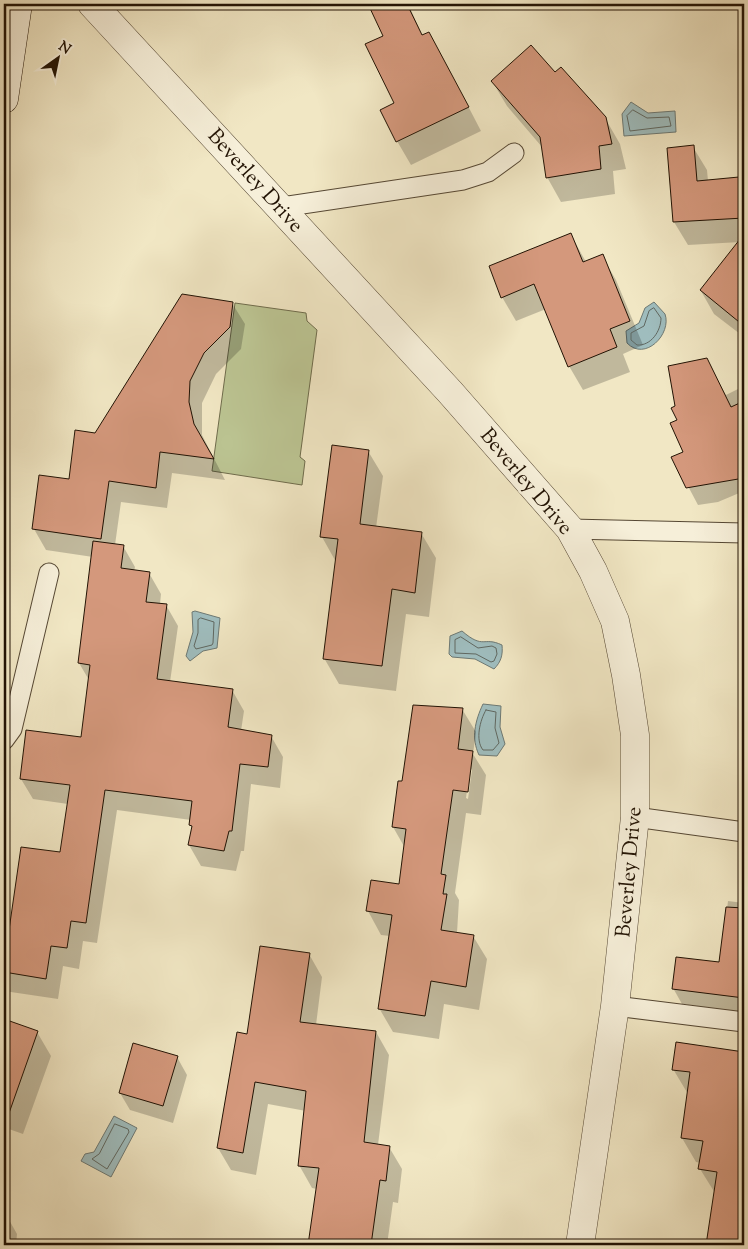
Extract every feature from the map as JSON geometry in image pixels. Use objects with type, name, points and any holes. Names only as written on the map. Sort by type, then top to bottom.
[{"type":"street","points":[[4,99],[18,4]]},
{"type":"street","name":"Beverley Drive","points":[[92,4],[282,207],[450,392],[570,529],[593,571],[615,620],[635,735],[635,817],[615,1006],[580,1245]]},
{"type":"lane","points":[[282,207],[463,180],[488,172],[514,153]]},
{"type":"lane","points":[[570,529],[744,533]]},
{"type":"lane","points":[[4,740],[12,729],[49,573]]},
{"type":"lane","points":[[635,817],[744,832]]},
{"type":"lane","points":[[615,1006],[744,1022]]},
{"type":"green space","points":[[235,303],[306,313],[307,321],[317,330],[300,457],[305,461],[302,485],[212,471]]},
{"type":"water","points":[[631,102],[648,113],[675,111],[676,132],[624,136],[622,114]]},
{"type":"water","points":[[654,302],[665,314],[665,330],[661,337],[649,347],[642,349],[634,348],[627,343],[626,331],[639,323],[645,308]]},
{"type":"water","points":[[195,611],[220,618],[217,648],[203,651],[190,661],[186,656],[193,632],[192,612]]},
{"type":"water","points":[[462,631],[475,640],[502,645],[501,658],[494,669],[475,659],[452,657],[449,654],[450,636]]},
{"type":"water","points":[[483,704],[501,706],[500,727],[505,744],[497,756],[479,755],[475,742],[475,729]]},
{"type":"water","points":[[114,1116],[137,1128],[111,1177],[81,1161],[85,1154],[94,1152]]},
{"type":"building","points":[[368,4],[407,4],[422,35],[429,32],[469,107],[396,142],[380,110],[394,103],[365,44],[383,36]]},
{"type":"building","points":[[531,45],[555,72],[561,67],[606,117],[612,144],[599,146],[601,169],[546,178],[540,137],[491,81]]},
{"type":"building","points":[[694,145],[697,181],[739,177],[740,184],[744,183],[744,218],[673,222],[667,148]]},
{"type":"building","points":[[571,233],[583,262],[603,254],[630,321],[610,329],[617,347],[568,367],[534,284],[501,298],[489,266]]},
{"type":"building","points":[[744,234],[744,326],[700,290]]},
{"type":"building","points":[[182,294],[233,302],[230,327],[204,353],[190,381],[189,402],[194,424],[214,459],[160,452],[156,488],[109,481],[101,539],[32,529],[39,475],[69,479],[75,430],[95,433]]},
{"type":"building","points":[[707,358],[731,407],[744,401],[744,478],[686,488],[671,457],[683,452],[670,423],[677,420],[671,408],[675,406],[668,366]]},
{"type":"building","points":[[332,445],[369,450],[360,524],[422,532],[415,593],[392,589],[382,666],[323,659],[338,539],[320,537]]},
{"type":"building","points":[[93,541],[124,545],[121,568],[150,572],[146,602],[167,604],[157,679],[233,689],[228,727],[272,735],[268,767],[240,764],[232,831],[229,831],[224,851],[188,845],[192,826],[189,825],[192,801],[105,790],[86,923],[71,921],[67,948],[51,946],[46,979],[4,972],[4,929],[9,930],[21,847],[60,852],[70,785],[20,779],[26,730],[81,737],[90,665],[78,663]]},
{"type":"building","points":[[413,705],[463,708],[458,749],[473,751],[468,792],[453,790],[441,874],[446,875],[443,894],[447,894],[441,930],[474,935],[466,987],[431,981],[425,1016],[378,1009],[392,915],[366,911],[371,880],[399,884],[406,829],[392,827],[398,781],[402,781]]},
{"type":"building","points":[[726,907],[744,908],[744,998],[672,989],[676,957],[719,962]]},
{"type":"building","points":[[260,946],[310,953],[300,1022],[376,1031],[364,1142],[390,1146],[386,1181],[380,1180],[371,1245],[308,1245],[319,1168],[298,1166],[306,1091],[255,1082],[243,1153],[217,1148],[237,1032],[247,1034]]},
{"type":"building","points":[[4,1019],[38,1031],[8,1116],[4,1115]]},
{"type":"building","points":[[676,1042],[744,1052],[744,1245],[706,1245],[717,1172],[698,1169],[703,1141],[681,1138],[690,1072],[672,1070]]},
{"type":"building","points":[[133,1043],[178,1056],[163,1106],[119,1093]]}]
